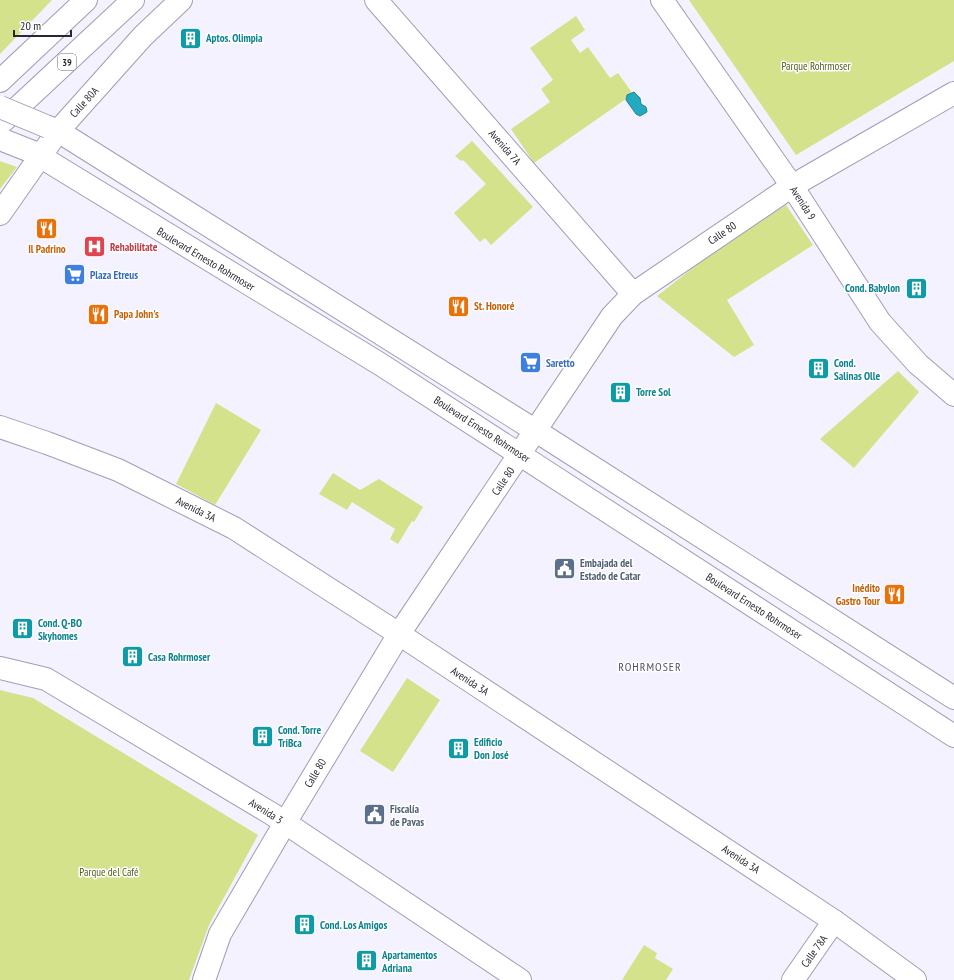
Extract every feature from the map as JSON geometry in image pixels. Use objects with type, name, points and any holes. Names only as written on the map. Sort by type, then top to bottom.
[{"type":"main road","points":[[0,81],[86,0]]},
{"type":"main road","name":"39","points":[[0,124],[133,0]]},
{"type":"main road","name":"Calle 80A","points":[[0,214],[53,129],[180,0]]},
{"type":"main road","name":"Avenida 7A","points":[[376,0],[633,294]]},
{"type":"main road","name":"Avenida 9","points":[[662,0],[792,186],[880,322],[918,364],[954,395]]},
{"type":"main road","name":"Calle 80","points":[[204,980],[220,934],[399,634],[612,316],[633,294],[792,186],[954,93]]},
{"type":"main road","points":[[0,107],[53,129],[536,431],[954,698]]},
{"type":"main road","name":"Boulevard Ernesto Rohrmoser","points":[[0,139],[36,154],[380,364],[954,736]]},
{"type":"main road","name":"Avenida 3A","points":[[0,427],[118,470],[234,528],[399,634],[834,921],[915,980]]},
{"type":"main road","name":"Avenida 3","points":[[0,668],[46,679],[285,823],[520,980]]},
{"type":"main road","name":"Calle 78A","points":[[793,980],[834,921]]},
{"type":"green space","points":[[0,0],[52,0],[0,54]]},
{"type":"green space","name":"Parque Rohrmoser","points":[[689,0],[954,0],[954,61],[796,155]]},
{"type":"green space","points":[[576,16],[585,30],[571,40],[580,53],[588,47],[610,78],[618,73],[633,94],[534,163],[511,129],[550,102],[541,89],[553,80],[530,48]]},
{"type":"green space","points":[[472,141],[533,207],[491,245],[485,238],[480,242],[454,213],[486,184],[463,160],[461,161],[455,156]]},
{"type":"green space","points":[[0,161],[17,167],[0,189]]},
{"type":"green space","points":[[786,205],[813,245],[727,300],[754,345],[734,357],[657,296],[712,253]]},
{"type":"green space","points":[[898,371],[919,392],[854,468],[820,439]]},
{"type":"green space","points":[[216,403],[261,430],[215,505],[176,484]]},
{"type":"green space","points":[[333,473],[360,490],[379,479],[423,507],[414,522],[412,521],[398,544],[390,539],[395,529],[352,502],[347,510],[319,494]]},
{"type":"green space","points":[[407,678],[440,700],[393,772],[360,751]]},
{"type":"green space","name":"Parque del Café","points":[[0,690],[33,698],[258,835],[209,925],[189,980],[0,980]]},
{"type":"green space","points":[[644,945],[657,953],[655,958],[673,969],[666,980],[622,980]]},
{"type":"water","points":[[634,92],[640,98],[641,104],[646,107],[647,112],[640,116],[636,114],[626,100],[627,95]]},
{"type":"place","name":"Aptos. Olimpia","points":[[190,38]]},
{"type":"place","name":"Il Padrino","points":[[47,229]]},
{"type":"place","name":"Rehabilítate","points":[[94,247]]},
{"type":"place","name":"Plaza Etreus","points":[[74,275]]},
{"type":"place","name":"Cond. Babylon","points":[[916,288]]},
{"type":"place","name":"St. Honoré","points":[[458,306]]},
{"type":"place","name":"Papa John's","points":[[99,314]]},
{"type":"place","name":"Saretto","points":[[531,363]]},
{"type":"place","name":"Cond. Salinas Olle","points":[[819,369]]},
{"type":"place","name":"Torre Sol","points":[[620,392]]},
{"type":"place","name":"Embajada del Estado de Catar","points":[[565,569]]},
{"type":"place","name":"Inédito Gastro Tour","points":[[895,594]]},
{"type":"place","name":"Cond. Q-BO Skyhomes","points":[[22,629]]},
{"type":"place","name":"Casa Rohrmoser","points":[[133,657]]},
{"type":"place","name":"Cond. Torre TriBca","points":[[262,736]]},
{"type":"place","name":"Edificio Don José","points":[[458,748]]},
{"type":"place","name":"Fiscalía de Pavas","points":[[374,815]]},
{"type":"place","name":"Cond. Los Amigos","points":[[304,925]]},
{"type":"place","name":"Apartamentos Adriana","points":[[366,961]]},
{"type":"district","name":"ROHRMOSER","points":[[650,667]]}]
